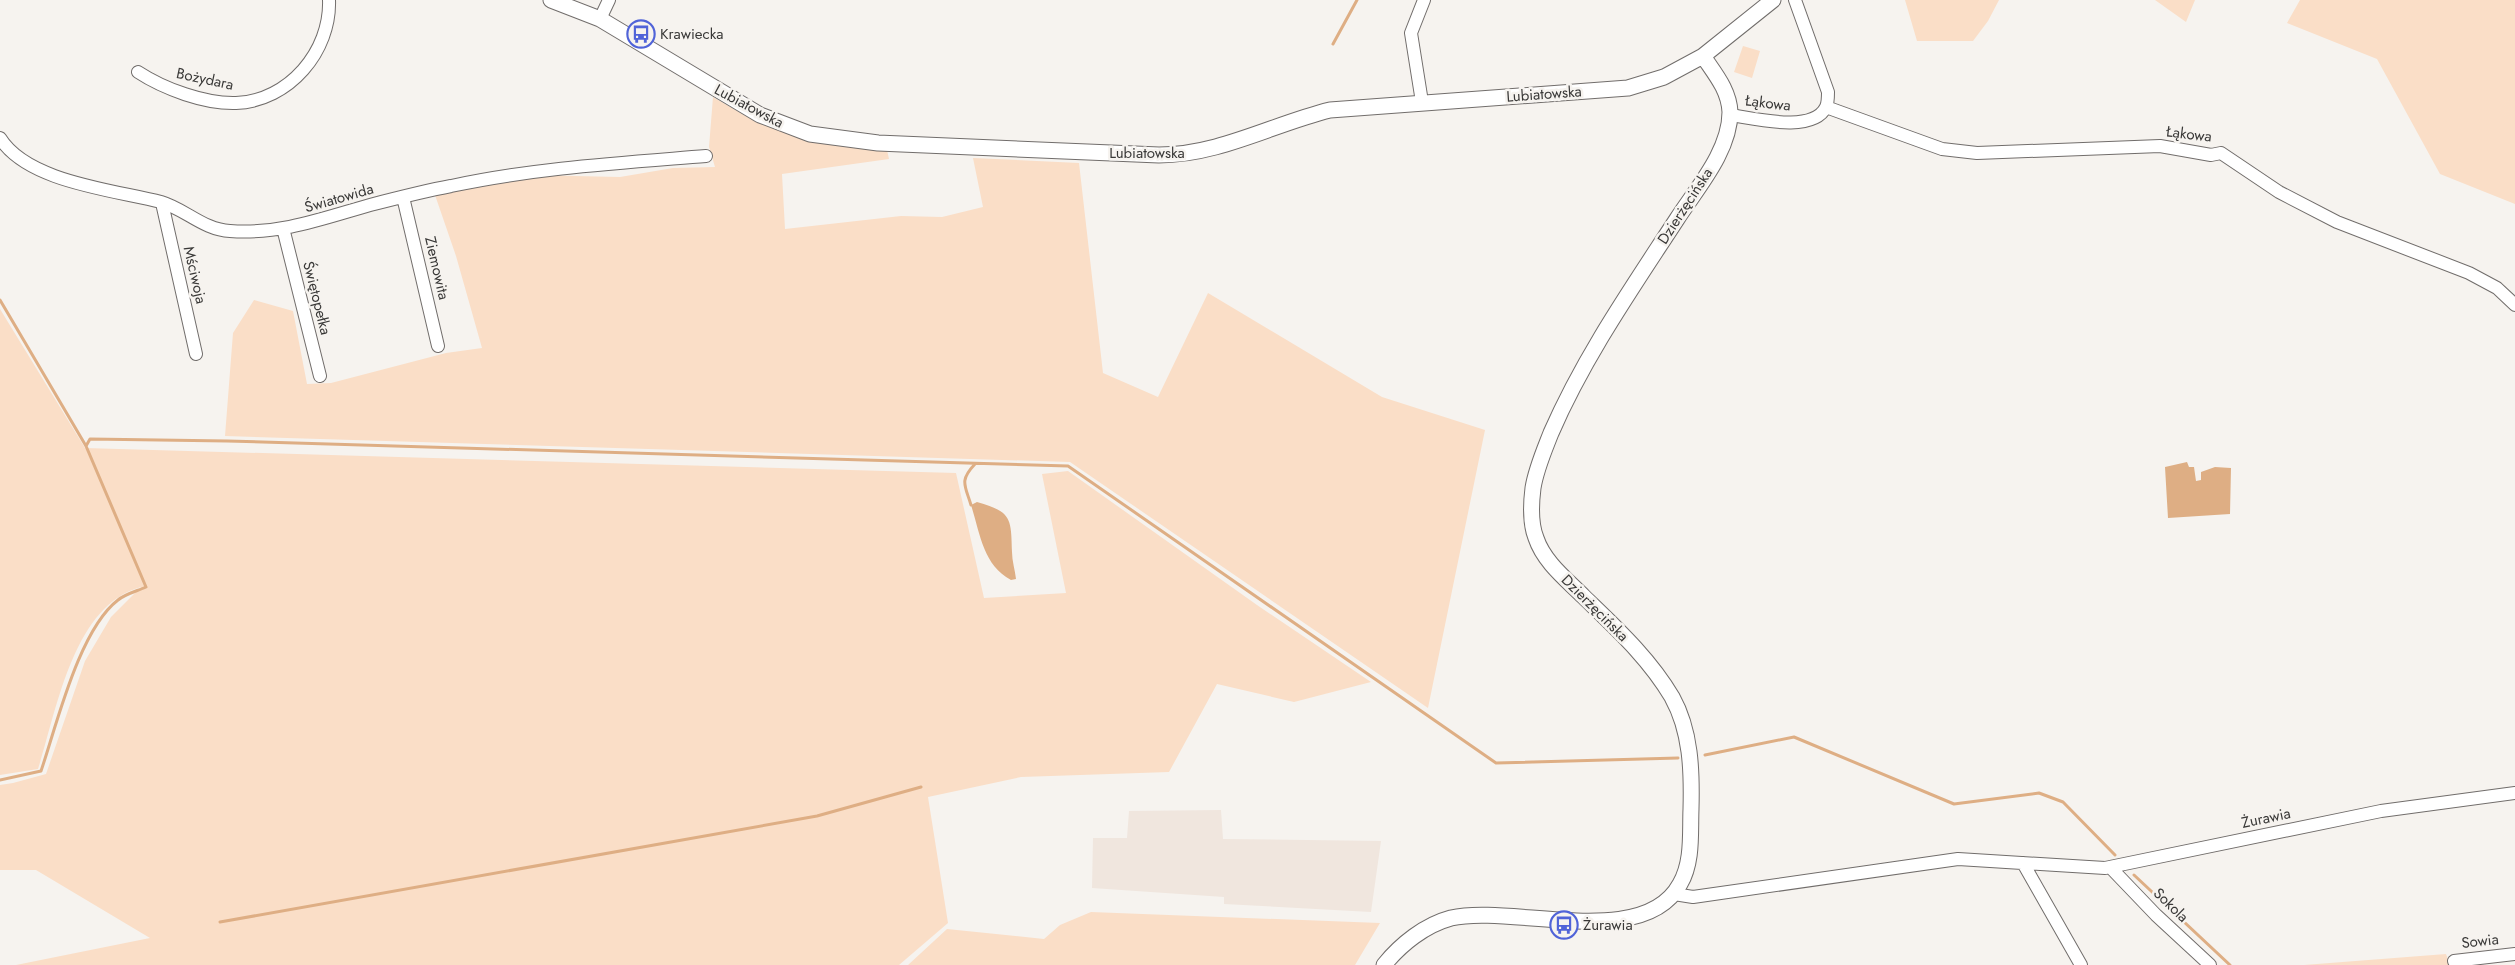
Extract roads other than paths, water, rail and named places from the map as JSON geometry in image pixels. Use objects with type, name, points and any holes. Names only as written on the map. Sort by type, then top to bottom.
[{"type":"street","name":"Bożydara","points":[[138,72],[160,86],[225,102],[237,103],[262,97],[283,86],[311,64],[323,40],[329,0]]},
{"type":"street","name":"Lubiatowska","points":[[552,0],[600,19],[760,115],[801,132],[840,140],[1178,155],[1216,147],[1293,119],[1330,110],[1628,88],[1664,77],[1702,56],[1773,0]]},
{"type":"street","points":[[600,19],[609,0]]},
{"type":"street","points":[[1422,102],[1411,33],[1424,0]]},
{"type":"street","points":[[1795,0],[1828,92],[1826,107]]},
{"type":"street","name":"Dzierżęcińska","points":[[1384,965],[1419,933],[1431,926],[1455,917],[1479,916],[1586,921],[1635,917],[1651,911],[1674,894],[1682,882],[1689,851],[1690,756],[1685,728],[1673,699],[1645,657],[1547,558],[1535,537],[1531,504],[1538,466],[1567,396],[1720,150],[1727,134],[1730,115],[1728,97],[1702,56]]},
{"type":"street","name":"Łąkowa","points":[[1730,115],[1796,123],[1816,118],[1826,107],[1942,149],[1977,152],[2160,146],[2205,155],[2221,153],[2279,192],[2345,226],[2469,273],[2497,288],[2515,305]]},
{"type":"street","name":"Światowida","points":[[0,138],[6,148],[17,157],[59,177],[90,188],[162,203],[204,224],[229,231],[283,228],[311,223],[403,197],[533,170],[706,156]]},
{"type":"street","name":"Ziemowita","points":[[403,197],[438,346]]},
{"type":"street","name":"Mściwoja","points":[[162,203],[196,354]]},
{"type":"street","name":"Świętopełka","points":[[283,228],[320,376]]},
{"type":"street","name":"Żurawia","points":[[1674,894],[1693,897],[1958,859],[2110,867],[2381,810],[2515,793]]},
{"type":"street","points":[[2023,863],[2082,965]]},
{"type":"street","name":"Sokola","points":[[2110,867],[2156,915],[2210,965]]},
{"type":"street","name":"Sowia","points":[[2456,965],[2454,961],[2515,954]]},
{"type":"waterway","points":[[1333,44],[1357,0]]},
{"type":"waterway","points":[[0,300],[86,446],[146,587],[118,600],[104,614],[92,633],[71,679],[41,771],[0,780]]},
{"type":"waterway","points":[[86,446],[90,439],[227,441],[1068,466],[1496,763],[1678,758]]},
{"type":"waterway","points":[[971,505],[965,488],[965,479],[975,464]]},
{"type":"waterway","points":[[1705,755],[1794,737],[1954,804],[2039,793],[2063,802],[2115,855]]},
{"type":"waterway","points":[[220,922],[817,816],[921,787]]},
{"type":"waterway","points":[[2134,875],[2230,965]]},
{"type":"place","name":"Krawiecka","points":[[641,34]]},
{"type":"place","name":"Żurawia","points":[[1564,925]]}]
